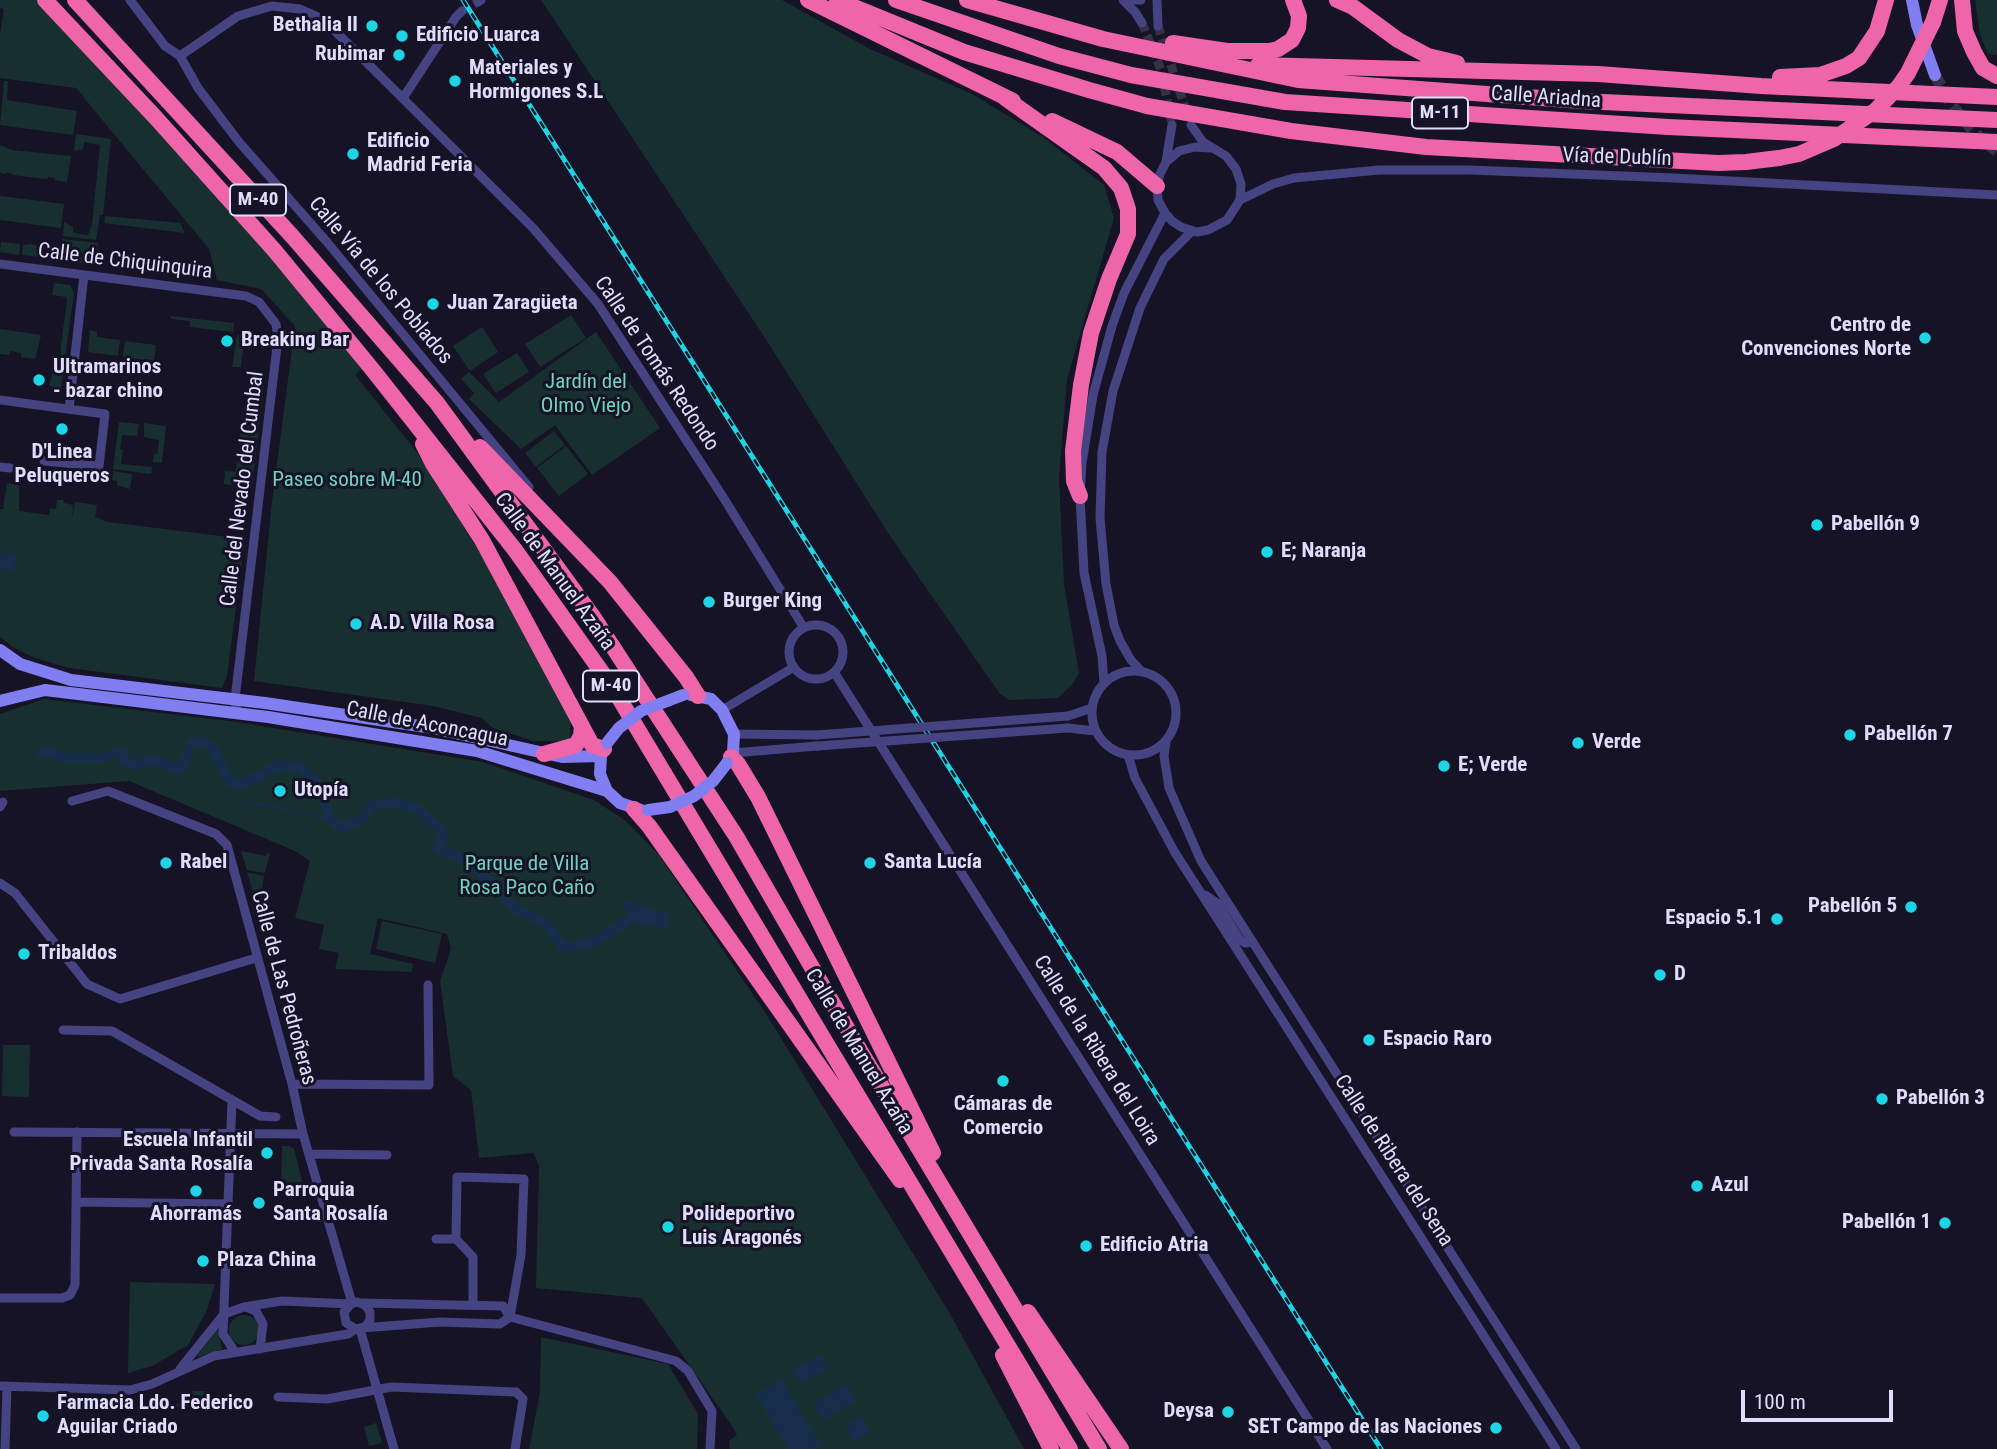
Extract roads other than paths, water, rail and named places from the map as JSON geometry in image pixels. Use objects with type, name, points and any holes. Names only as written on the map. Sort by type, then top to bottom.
[{"type":"highway","name":"Calle de Manuel Azaña","points":[[45,0],[156,118],[275,251],[410,416],[515,551],[613,688],[1070,1449]]},
{"type":"highway","name":"Calle de Manuel Azaña","points":[[75,0],[292,236],[437,403],[594,618],[736,836],[1099,1449]]},
{"type":"highway","points":[[808,0],[1117,152],[1157,186]]},
{"type":"highway","points":[[837,0],[964,52],[1147,106],[1268,127],[1426,147],[1718,163],[1799,154],[1834,139],[1876,110],[1899,86],[1908,72],[1933,22],[1940,0]]},
{"type":"highway","name":"Calle Ariadna","points":[[896,0],[1071,60],[1131,75],[1285,102],[1668,127],[1997,142]]},
{"type":"highway","name":"Calle Ariadna","points":[[967,0],[1103,39],[1298,80],[1581,101],[1997,120]]},
{"type":"highway","points":[[991,8],[1170,43],[1250,52],[1279,49],[1292,40],[1298,28],[1299,16],[1293,0]]},
{"type":"highway","points":[[1337,0],[1353,7],[1398,40],[1428,56],[1497,70]]},
{"type":"highway","points":[[1220,63],[1359,69],[1802,77],[1835,71],[1859,58],[1869,46],[1883,17],[1886,0]]},
{"type":"highway","points":[[1962,0],[1965,31],[1974,52],[1983,68],[1997,76]]},
{"type":"highway","points":[[1653,76],[1761,86],[1997,97]]},
{"type":"highway","points":[[1005,98],[1104,168],[1121,188],[1128,209],[1128,234],[1091,333],[1081,385],[1073,451],[1074,481],[1080,496]]},
{"type":"highway","points":[[437,403],[610,582],[686,677],[690,695]]},
{"type":"highway","points":[[410,416],[433,464],[482,540],[592,745],[604,749]]},
{"type":"highway","points":[[544,754],[576,745],[582,726]]},
{"type":"highway","points":[[730,758],[738,764],[758,797],[982,1252],[1044,1334],[1121,1449]]},
{"type":"highway","points":[[641,810],[649,826],[886,1162],[935,1222],[1051,1449]]},
{"type":"main road","points":[[1912,0],[1917,25],[1935,75]]},
{"type":"main road","name":"Calle de Aconcagua","points":[[0,650],[20,664],[71,680],[235,699],[433,727],[544,754],[579,758],[604,749]]},
{"type":"main road","name":"Calle de Aconcagua","points":[[0,701],[45,690],[237,713],[477,751],[607,791]]},
{"type":"main road","points":[[690,695],[711,699],[722,710],[734,734],[730,758],[713,781],[694,796],[670,807],[641,810],[620,803],[607,791],[600,774],[604,749],[619,728],[641,711],[660,702],[690,695]]},
{"type":"street","name":"Calle Vía de los Poblados","points":[[130,0],[165,47],[180,57],[198,88],[239,142],[327,242],[499,452],[610,582]]},
{"type":"street","points":[[1125,0],[1141,0]]},
{"type":"street","points":[[1125,0],[1142,23]]},
{"type":"street","points":[[1157,0],[1158,26]]},
{"type":"street","name":"Calle de Tomás Redondo","points":[[180,57],[238,16],[272,6],[300,9],[330,26],[533,228],[598,304],[804,628]]},
{"type":"street","points":[[402,98],[462,11]]},
{"type":"street","points":[[1172,125],[1166,162],[1157,186],[1158,200],[1165,213],[1181,227],[1192,231],[1208,230],[1227,220],[1240,200],[1241,184],[1236,169],[1226,156],[1203,142],[1191,125]]},
{"type":"street","points":[[1166,162],[1179,151],[1195,146],[1212,148]]},
{"type":"street","name":"Vía de Dublín","points":[[1240,200],[1273,184],[1294,178],[1379,170],[1470,170],[1633,176],[1997,195]]},
{"type":"street","points":[[1104,683],[1102,656],[1084,573],[1080,496],[1082,463],[1093,395],[1112,326],[1129,283],[1165,213]]},
{"type":"street","points":[[1141,671],[1125,672],[1104,683],[1092,708],[1095,731],[1112,750],[1128,755],[1149,753],[1166,741],[1176,722],[1176,706],[1173,695],[1159,679],[1141,671],[1131,660],[1114,625],[1106,584],[1100,518],[1102,452],[1113,391],[1140,307],[1164,258],[1192,231]]},
{"type":"street","name":"Calle de Chiquinquira","points":[[0,264],[246,296]]},
{"type":"street","points":[[69,409],[84,275]]},
{"type":"street","name":"Calle del Nevado del Cumbal","points":[[235,699],[278,338],[276,324],[269,312],[259,302],[246,296]]},
{"type":"street","points":[[0,400],[105,414],[99,466],[44,461]]},
{"type":"street","points":[[827,627],[838,637],[843,652],[839,666],[828,676],[805,677],[794,667],[789,653],[790,645],[804,628],[827,627]]},
{"type":"street","points":[[722,710],[794,667]]},
{"type":"street","name":"Calle de la Ribera del Loira","points":[[834,672],[1327,1449]]},
{"type":"street","points":[[235,699],[237,713]]},
{"type":"street","points":[[734,734],[817,735],[1068,716],[1092,708]]},
{"type":"street","points":[[730,758],[817,746],[1068,728],[1095,731]]},
{"type":"street","name":"Calle de Ribera del Sena","points":[[1166,741],[1166,776],[1201,861],[1576,1449]]},
{"type":"street","name":"Calle de Ribera del Sena","points":[[1128,755],[1135,778],[1153,815],[1556,1449]]},
{"type":"street","name":"Calle de Las Pedroñeras","points":[[72,801],[108,791],[216,834],[227,845],[303,1134],[355,1303]]},
{"type":"street","points":[[0,883],[15,893],[86,984],[120,999],[256,958]]},
{"type":"street","name":"Calle de Ribera del Sena","points":[[1201,892],[1217,903],[1240,940],[1245,943],[1253,942]]},
{"type":"street","points":[[292,1084],[429,1084],[428,985]]},
{"type":"street","points":[[63,1030],[113,1031],[260,1116],[276,1117]]},
{"type":"street","points":[[232,1100],[223,1334],[235,1352]]},
{"type":"street","points":[[14,1132],[303,1134]]},
{"type":"street","points":[[0,1298],[62,1298],[70,1295],[75,1285],[78,1132]]},
{"type":"street","points":[[309,1154],[387,1155]]},
{"type":"street","points":[[355,1303],[344,1312],[344,1320],[349,1326],[359,1329],[440,1322],[500,1324],[510,1317],[522,1255],[524,1180],[457,1177],[456,1239],[473,1257],[472,1305]]},
{"type":"street","points":[[77,1202],[228,1205]]},
{"type":"street","points":[[436,1239],[456,1239]]},
{"type":"street","points":[[179,1370],[224,1314],[244,1307],[282,1301],[503,1306],[510,1317],[676,1361],[688,1371],[712,1411],[710,1449]]},
{"type":"street","points":[[5,1449],[3,1386],[130,1390],[152,1384],[214,1356],[348,1334],[368,1324],[371,1316],[368,1308],[355,1303]]},
{"type":"street","points":[[244,1307],[256,1311],[263,1324],[260,1349]]},
{"type":"street","points":[[359,1329],[394,1449]]},
{"type":"street","points":[[278,1397],[327,1399],[391,1387],[516,1392],[523,1399],[515,1449]]},
{"type":"water","points":[[0,552],[16,555],[14,571],[0,569]]},
{"type":"water","points":[[627,901],[666,913],[670,917],[668,926],[663,928],[627,921],[627,913],[621,906]]},
{"type":"water","points":[[820,1355],[828,1368],[801,1384],[793,1371]]},
{"type":"water","points":[[781,1379],[821,1445],[814,1449],[789,1449],[756,1395]]},
{"type":"water","points":[[846,1384],[856,1400],[824,1421],[813,1404]]},
{"type":"water","points":[[861,1416],[871,1432],[854,1442],[845,1426]]},
{"type":"waterway","points":[[41,753],[52,753],[64,758],[103,758],[116,752],[124,754],[122,760],[134,765],[155,760],[180,770],[190,746],[203,742],[213,748],[230,782],[237,785],[278,765],[300,767],[318,784],[331,819],[341,828],[361,820],[373,804],[397,803],[417,808],[442,831],[438,849],[467,860],[509,903],[519,911],[547,924],[561,945],[568,948],[593,942],[627,921]]},
{"type":"waterway","points":[[241,802],[331,819]]},
{"type":"tunnel","points":[[462,11],[478,2]]},
{"type":"tunnel","points":[[1142,23],[1161,70],[1172,125]]},
{"type":"tunnel","points":[[1158,26],[1187,113]]},
{"type":"tunnel","points":[[1935,75],[1952,106],[1979,137],[1997,151]]},
{"type":"railway","points":[[463,0],[1381,1449]]},
{"type":"place","name":"Bethalia II","points":[[372,26]]},
{"type":"place","name":"Edificio Luarca","points":[[402,36]]},
{"type":"place","name":"Rubimar","points":[[399,55]]},
{"type":"place","name":"Materiales y Hormigones S.L","points":[[455,81]]},
{"type":"place","name":"Edificio Madrid Feria","points":[[353,154]]},
{"type":"place","name":"Juan Zaragüeta","points":[[433,304]]},
{"type":"place","name":"Centro de Convenciones Norte","points":[[1925,338]]},
{"type":"place","name":"Breaking Bar","points":[[227,341]]},
{"type":"place","name":"Ultramarinos - bazar chino","points":[[39,380]]},
{"type":"place","name":"D'Linea Peluqueros","points":[[62,429]]},
{"type":"place","name":"Pabellón 9","points":[[1817,525]]},
{"type":"place","name":"E; Naranja","points":[[1267,552]]},
{"type":"place","name":"Burger King","points":[[709,602]]},
{"type":"place","name":"A.D. Villa Rosa","points":[[356,624]]},
{"type":"place","name":"Pabellón 7","points":[[1850,735]]},
{"type":"place","name":"Verde","points":[[1578,743]]},
{"type":"place","name":"E; Verde","points":[[1444,766]]},
{"type":"place","name":"Utopía","points":[[280,791]]},
{"type":"place","name":"Rabel","points":[[166,863]]},
{"type":"place","name":"Santa Lucía","points":[[870,863]]},
{"type":"place","name":"Pabellón 5","points":[[1911,907]]},
{"type":"place","name":"Espacio 5.1","points":[[1777,919]]},
{"type":"place","name":"Tribaldos","points":[[24,954]]},
{"type":"place","name":"D","points":[[1660,975]]},
{"type":"place","name":"Espacio Raro","points":[[1369,1040]]},
{"type":"place","name":"Cámaras de Comercio","points":[[1003,1081]]},
{"type":"place","name":"Pabellón 3","points":[[1882,1099]]},
{"type":"place","name":"Escuela Infantil Privada Santa Rosalía","points":[[267,1153]]},
{"type":"place","name":"Azul","points":[[1697,1186]]},
{"type":"place","name":"Ahorramás","points":[[196,1191]]},
{"type":"place","name":"Parroquia Santa Rosalía","points":[[259,1203]]},
{"type":"place","name":"Pabellón 1","points":[[1945,1223]]},
{"type":"place","name":"Polideportivo Luis Aragonés","points":[[668,1227]]},
{"type":"place","name":"Edificio Atria","points":[[1086,1246]]},
{"type":"place","name":"Plaza China","points":[[203,1261]]},
{"type":"place","name":"Deysa","points":[[1228,1412]]},
{"type":"place","name":"Farmacia Ldo. Federico Aguilar Criado","points":[[43,1416]]},
{"type":"place","name":"SET Campo de las Naciones","points":[[1496,1428]]},
{"type":"park label","name":"Jardín del Olmo Viejo","points":[[586,395]]},
{"type":"park label","name":"Paseo sobre M-40","points":[[347,481]]},
{"type":"park label","name":"Parque de Villa Rosa Paco Caño","points":[[527,877]]}]
